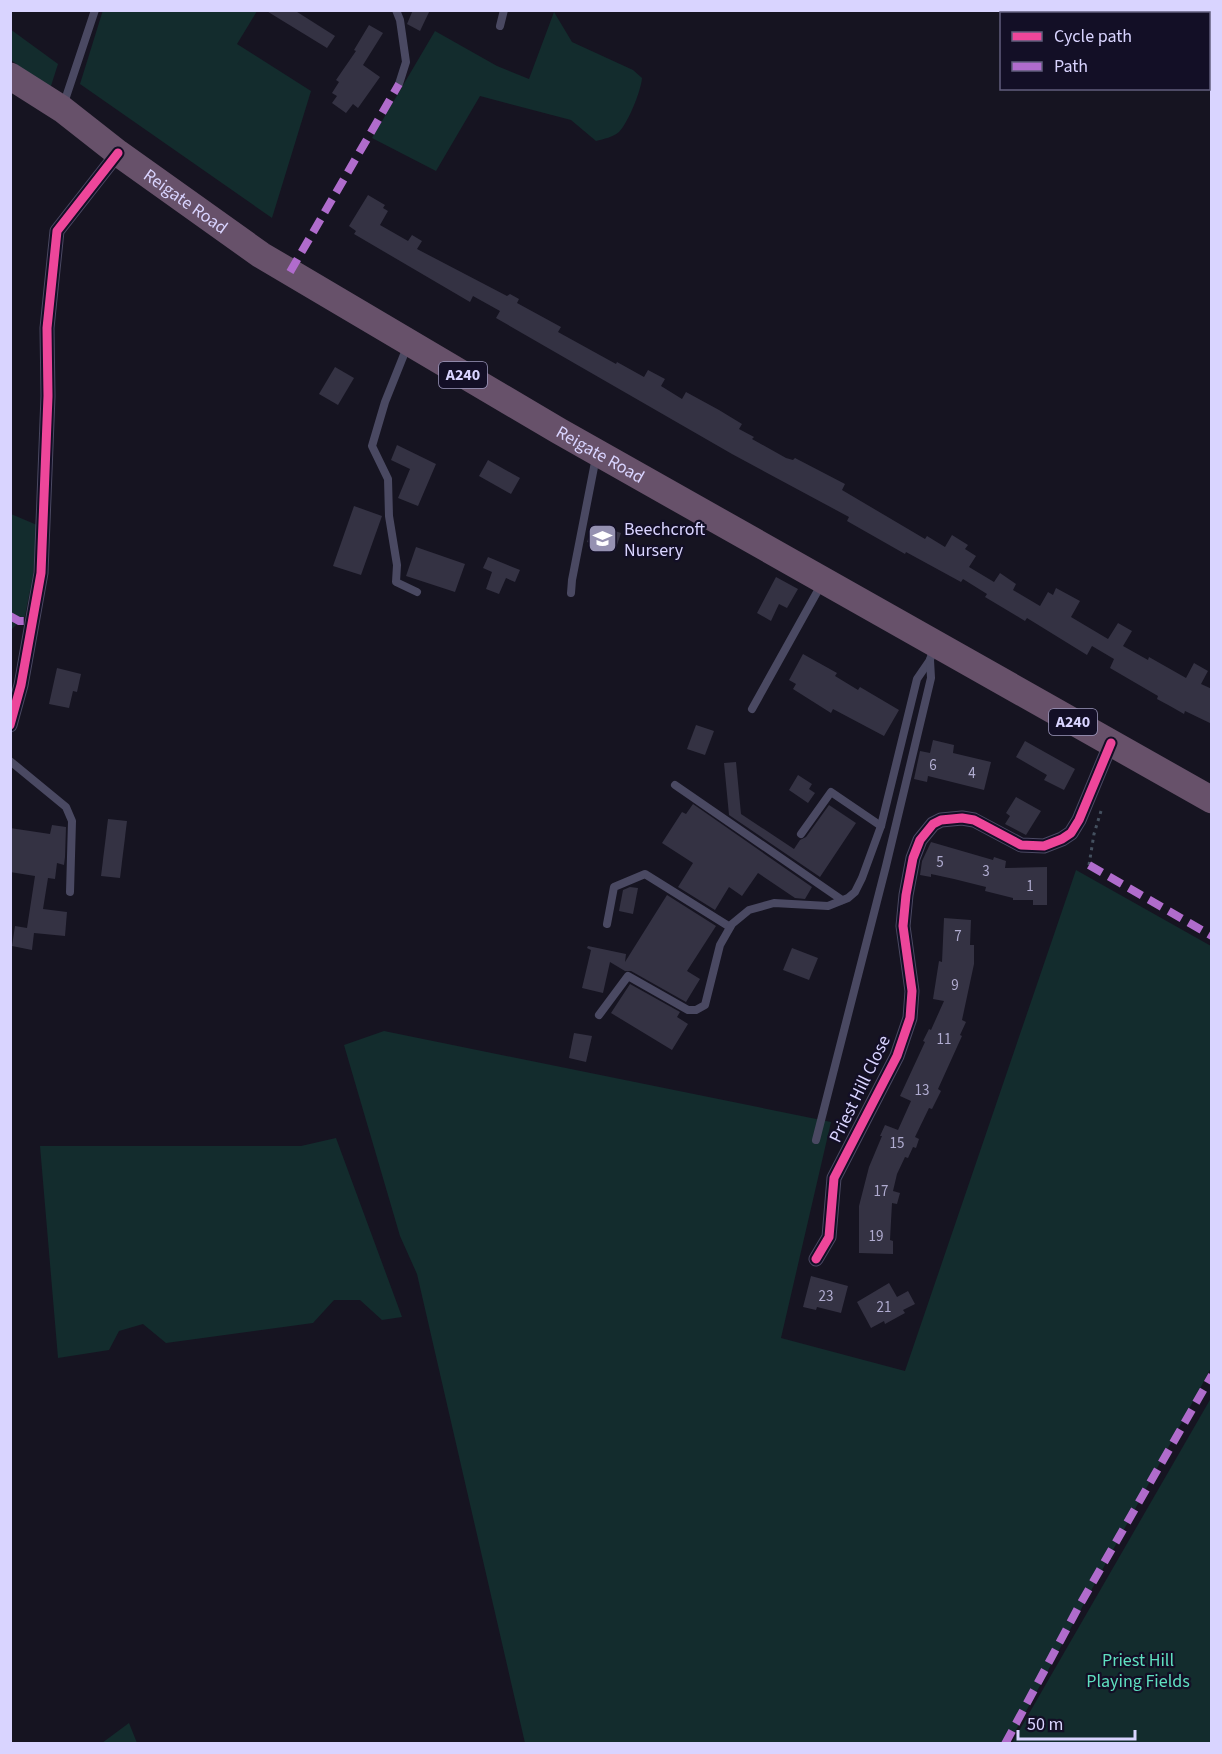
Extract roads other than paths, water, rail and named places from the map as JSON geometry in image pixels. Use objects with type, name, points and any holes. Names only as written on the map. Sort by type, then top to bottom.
[{"type":"highway","name":"Reigate Road","points":[[10,76],[62,109],[118,153],[261,255],[597,453],[824,581],[932,652],[1111,743],[1212,800]]},
{"type":"street","points":[[10,724],[21,685],[40,573],[48,396],[47,328],[57,231],[118,153]]},
{"type":"street","name":"Priest Hill Close","points":[[816,1259],[829,1237],[834,1178],[897,1056],[910,1018],[912,991],[903,926],[913,858],[920,840],[933,824],[941,820],[962,818],[974,820],[1022,845],[1044,846],[1062,839],[1071,833],[1079,820],[1111,743]]},
{"type":"lane","points":[[62,109],[95,10]]},
{"type":"lane","points":[[396,10],[400,20],[406,62],[399,84]]},
{"type":"lane","points":[[500,26],[504,10]]},
{"type":"lane","points":[[409,343],[385,402],[372,446],[388,479],[389,516],[397,565],[396,582],[417,592]]},
{"type":"lane","points":[[571,593],[597,453]]},
{"type":"lane","points":[[752,709],[824,581]]},
{"type":"lane","points":[[599,1015],[628,976],[688,1010],[696,1010],[705,1005],[720,945],[730,927],[749,910],[774,903],[828,906],[855,892],[881,826],[917,679],[932,652]]},
{"type":"lane","points":[[816,1140],[929,689],[932,652]]},
{"type":"lane","points":[[10,761],[66,807],[72,821],[70,892]]},
{"type":"lane","points":[[675,785],[842,900]]},
{"type":"lane","points":[[801,834],[831,792],[881,826]]},
{"type":"lane","points":[[607,924],[614,887],[645,874],[730,927]]},
{"type":"place","name":"Beechcroft Nursery","points":[[603,539]]},
{"type":"park label","name":"Priest Hill Playing Fields","points":[[1138,1670]]}]
